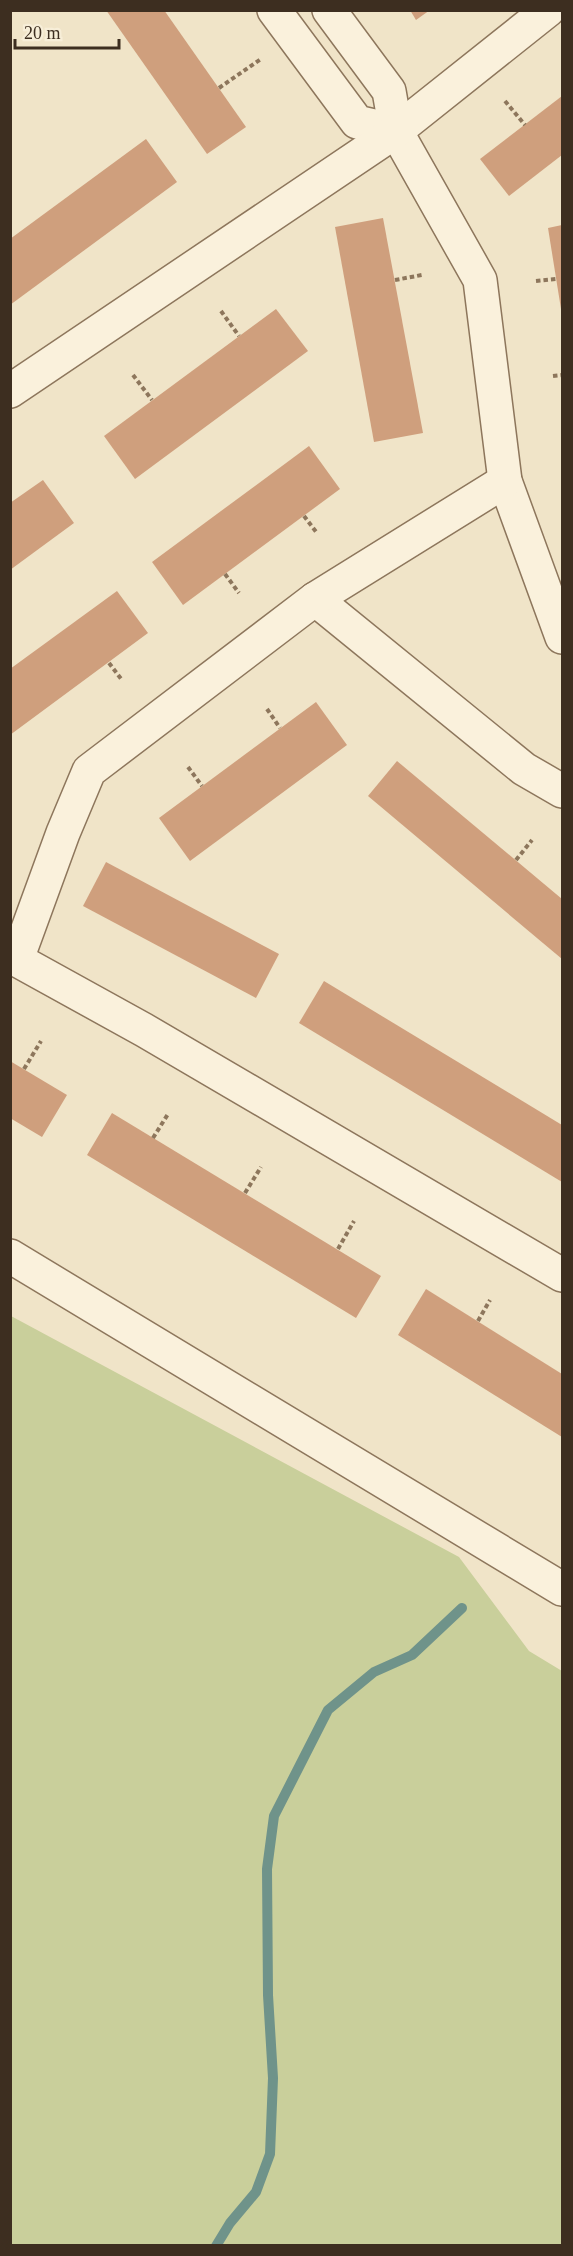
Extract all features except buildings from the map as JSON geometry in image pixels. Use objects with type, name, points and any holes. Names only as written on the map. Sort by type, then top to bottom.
[{"type":"lane","points":[[274,10],[357,122],[396,131]]},
{"type":"lane","points":[[329,10],[389,91],[396,131],[480,280],[505,481],[562,637]]},
{"type":"lane","points":[[10,391],[396,131],[548,10]]},
{"type":"lane","points":[[505,481],[315,599],[89,771],[14,957],[154,1035],[562,1275]]},
{"type":"lane","points":[[315,599],[524,769],[562,791]]},
{"type":"lane","points":[[10,1256],[562,1589]]},
{"type":"path","points":[[219,88],[261,59]]},
{"type":"path","points":[[505,101],[525,125]]},
{"type":"path","points":[[395,280],[422,275]]},
{"type":"path","points":[[536,281],[556,279]]},
{"type":"path","points":[[221,311],[239,336]]},
{"type":"path","points":[[134,375],[152,400]]},
{"type":"path","points":[[553,376],[562,375]]},
{"type":"path","points":[[304,516],[317,533]]},
{"type":"path","points":[[225,574],[239,593]]},
{"type":"path","points":[[109,663],[122,680]]},
{"type":"path","points":[[267,709],[280,728]]},
{"type":"path","points":[[188,766],[202,786]]},
{"type":"path","points":[[516,860],[532,840]]},
{"type":"path","points":[[24,1069],[41,1041]]},
{"type":"path","points":[[153,1138],[168,1114]]},
{"type":"path","points":[[245,1193],[261,1167]]},
{"type":"path","points":[[338,1249],[354,1221]]},
{"type":"path","points":[[478,1321],[490,1300]]},
{"type":"green space","points":[[11,1316],[459,1557],[529,1651],[562,1671],[562,2245],[11,2245]]},
{"type":"waterway","points":[[216,2246],[230,2223],[256,2192],[270,2154],[273,2078],[268,1995],[267,1869],[274,1816],[328,1710],[374,1672],[412,1655],[462,1608]]}]
